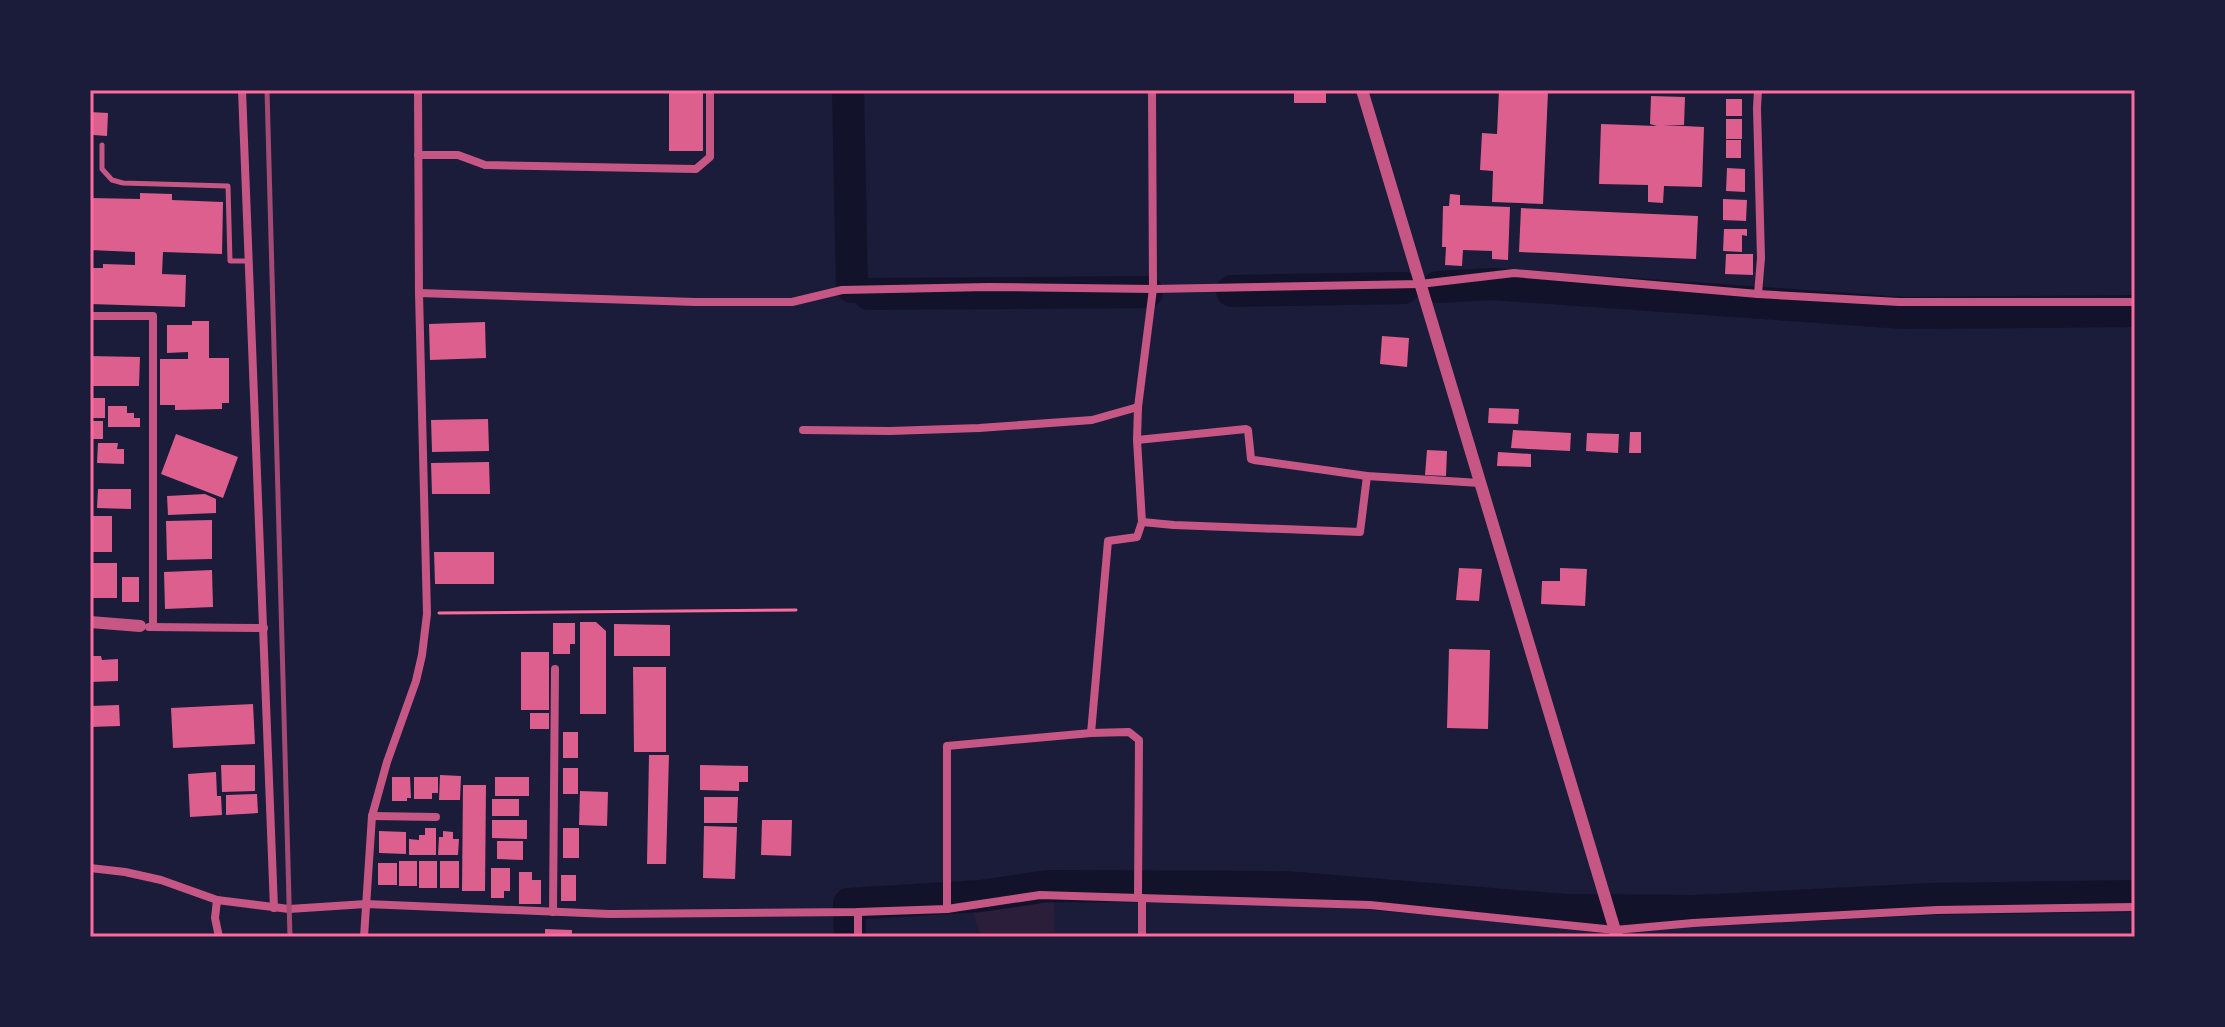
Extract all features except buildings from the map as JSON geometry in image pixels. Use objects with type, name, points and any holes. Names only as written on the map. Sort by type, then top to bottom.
[{"type":"street","points":[[242,90],[274,908]]},
{"type":"street","points":[[364,937],[372,816],[387,762],[416,681],[427,614],[419,293],[418,90]]},
{"type":"street","points":[[418,155],[458,155],[485,165],[696,169],[710,157],[710,90]]},
{"type":"street","points":[[1091,733],[1108,541],[1137,537],[1142,522],[1137,440],[1138,407],[1153,289],[1152,90]]},
{"type":"street","points":[[1362,90],[1616,934]]},
{"type":"street","points":[[1758,90],[1761,258],[1758,294]]},
{"type":"street","points":[[419,293],[792,302],[842,290],[1420,284],[1514,273],[1758,294],[1899,302],[2135,302]]},
{"type":"street","points":[[90,316],[153,316],[147,626]]},
{"type":"street","points":[[803,430],[979,428],[1092,420],[1138,407]]},
{"type":"street","points":[[1137,440],[1246,429],[1251,459],[1254,460],[1367,476],[1480,483]]},
{"type":"street","points":[[1142,522],[1360,532],[1367,476]]},
{"type":"street","points":[[90,622],[264,628]]},
{"type":"street","points":[[553,912],[555,669]]},
{"type":"street","points":[[947,909],[947,746],[1129,732],[1139,740],[1142,937]]},
{"type":"street","points":[[372,816],[436,817]]},
{"type":"street","points":[[90,868],[161,880],[217,900],[274,908],[366,904],[609,914],[858,912],[947,909],[1040,895],[1370,905],[1616,934],[1693,923],[1937,910],[2135,907]]},
{"type":"street","points":[[217,900],[215,918],[219,937]]},
{"type":"street","points":[[858,912],[858,937]]},
{"type":"lane","points":[[102,145],[102,169],[112,180],[123,183],[228,186],[230,261],[249,261]]},
{"type":"lane","points":[[229,199],[246,198]]},
{"type":"path","points":[[427,614],[796,610]]},
{"type":"shaded area","points":[[1030,902],[1054,903],[1055,937],[981,937],[973,912]]},
{"type":"waterway","points":[[848,90],[852,287]]},
{"type":"waterway","points":[[1438,287],[1492,284],[1904,313],[2135,311]]},
{"type":"waterway","points":[[1232,291],[1404,288]]},
{"type":"waterway","points":[[869,294],[1147,292]]},
{"type":"waterway","points":[[850,937],[849,904],[981,896],[1048,886],[1285,887],[1565,910],[1696,911],[1931,899],[2135,896]]},
{"type":"railway","points":[[267,90],[290,937]]}]
